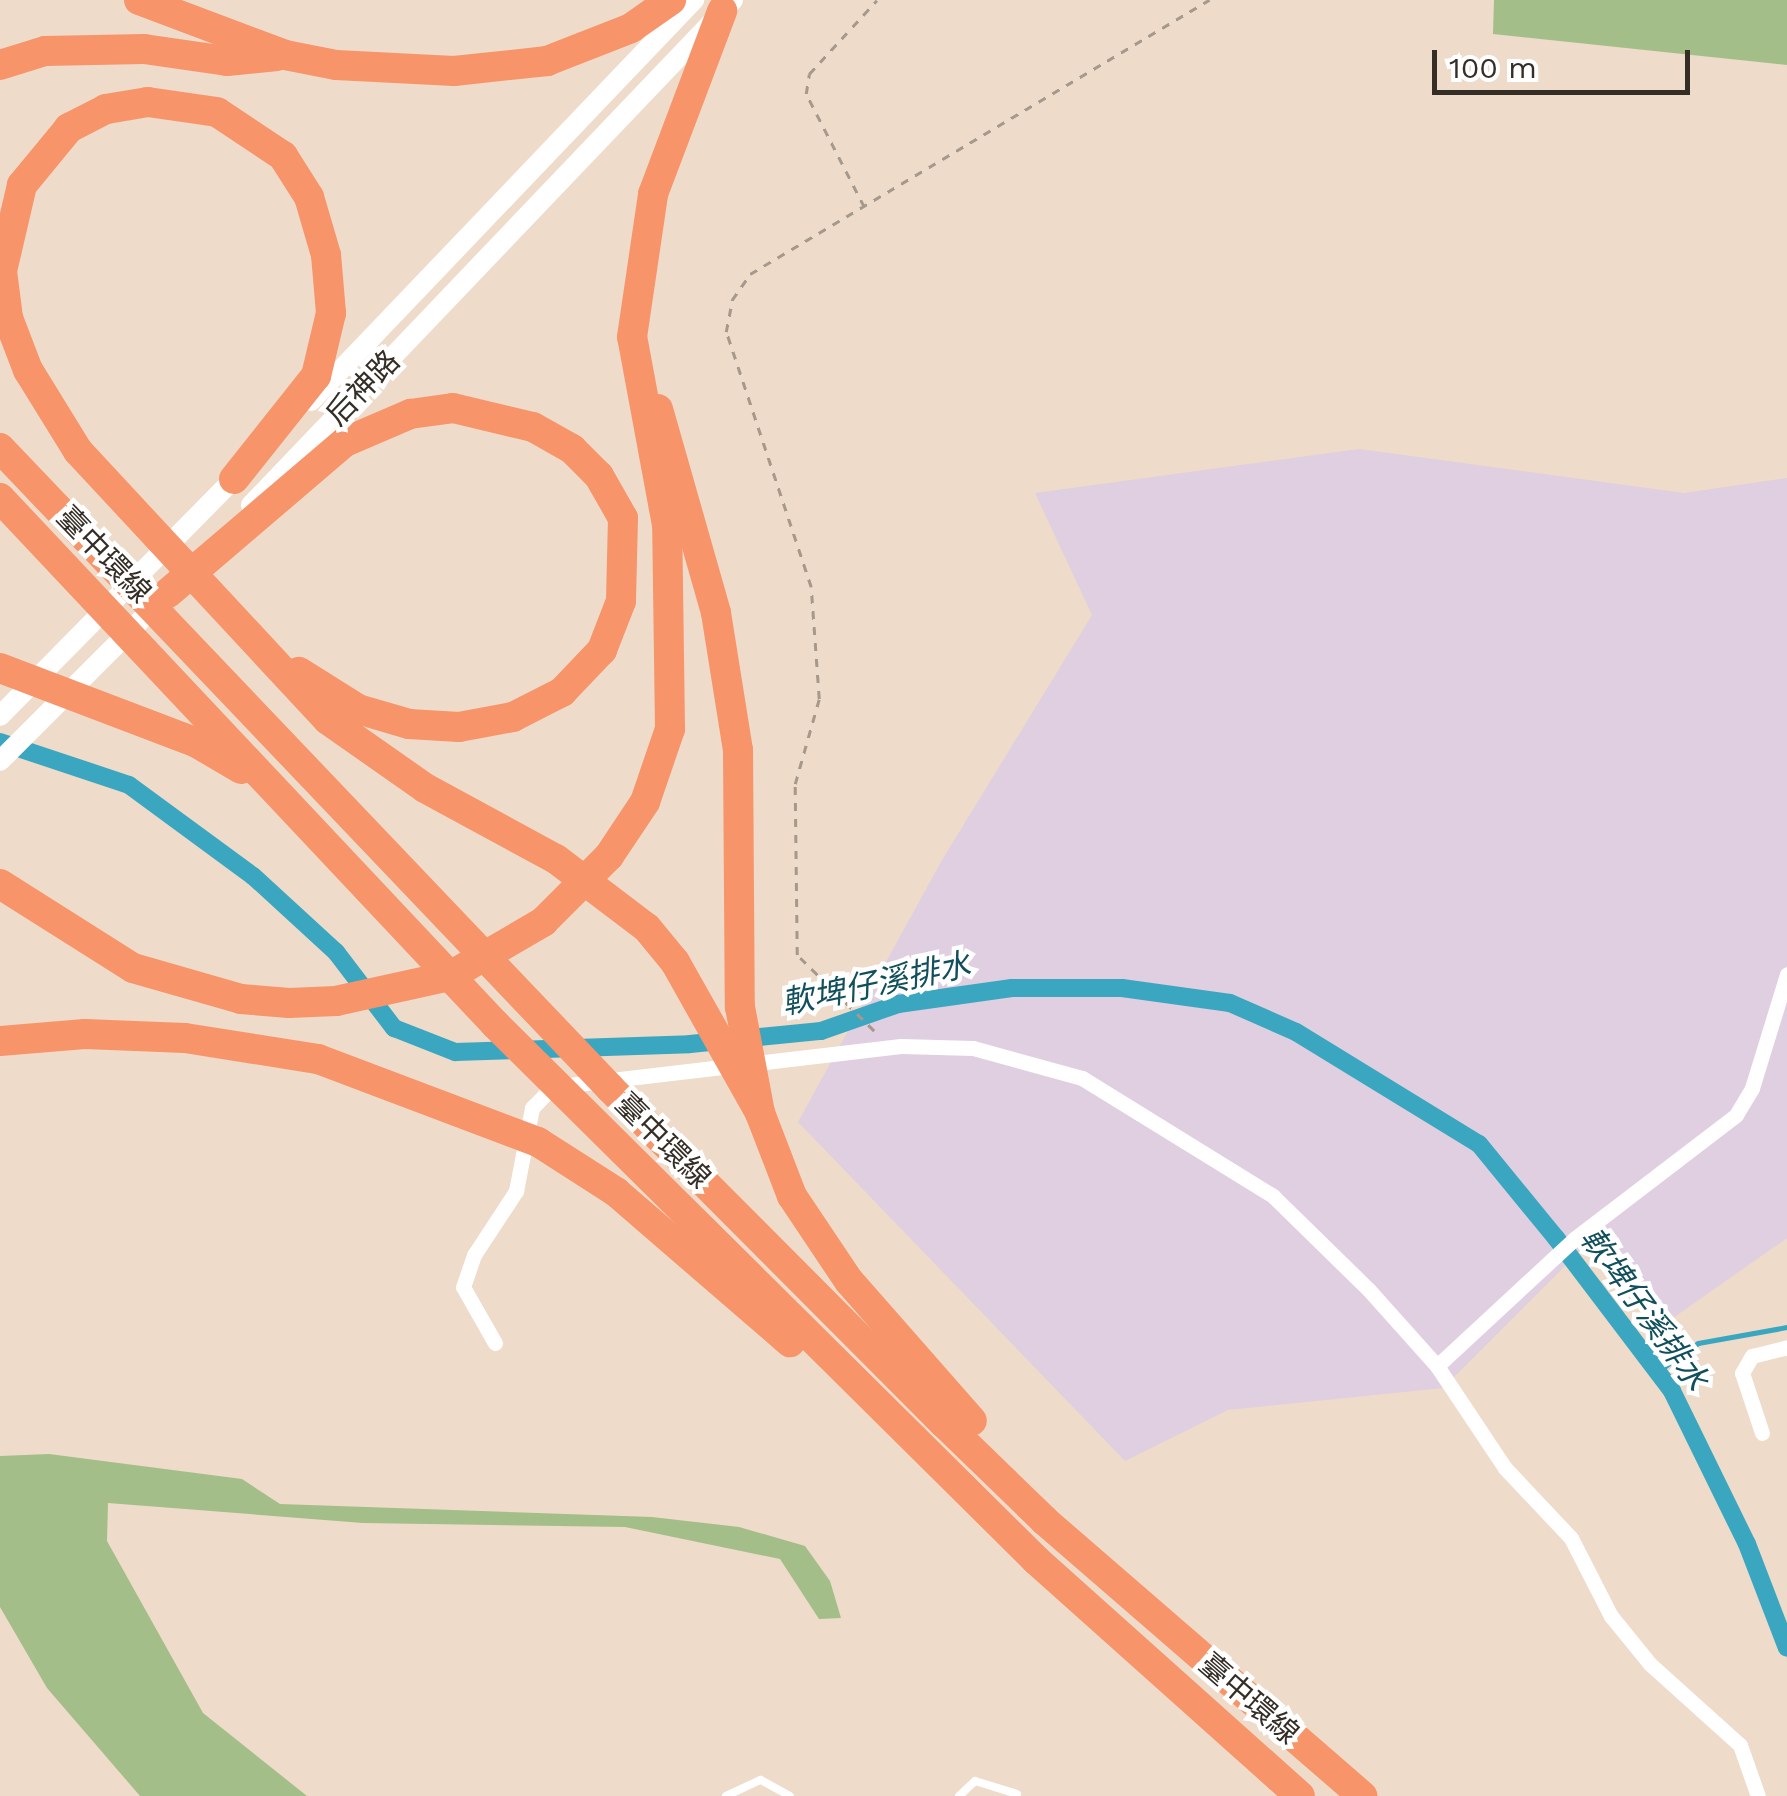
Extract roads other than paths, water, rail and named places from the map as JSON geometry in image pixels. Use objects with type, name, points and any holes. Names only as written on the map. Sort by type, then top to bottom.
[{"type":"highway","points":[[140,0],[284,55],[385,70],[547,60],[631,28],[671,0]]},
{"type":"highway","points":[[0,884],[132,968],[241,999],[336,1001],[450,976],[493,954],[542,922],[608,856],[645,802],[670,730],[666,525],[632,337],[653,194],[716,4]]},
{"type":"highway","points":[[0,65],[45,51],[144,50],[226,61],[284,55]]},
{"type":"highway","points":[[78,451],[28,370],[8,318],[2,271],[22,184],[48,148],[69,128],[106,109],[184,104],[251,130],[283,156],[309,198],[326,255],[331,312],[316,376],[234,479]]},
{"type":"highway","points":[[632,337],[676,457],[716,613],[738,750],[740,1007],[760,1113]]},
{"type":"highway","points":[[0,356],[78,451],[328,720],[373,754],[614,898],[675,962],[760,1113],[792,1196],[849,1281],[916,1364],[1150,1614]]},
{"type":"highway","points":[[168,593],[370,426],[452,408],[534,427],[572,450],[599,476],[623,518],[621,601],[602,650],[562,692],[513,717],[459,727],[409,724],[358,709],[248,634]]},
{"type":"highway","name":"臺中環線","points":[[0,448],[610,1088],[957,1435],[1150,1614],[1362,1796]]},
{"type":"highway","name":"臺中環線","points":[[0,498],[495,1024],[935,1462],[1218,1730],[1300,1796]]},
{"type":"highway","points":[[0,668],[197,743],[274,792]]},
{"type":"highway","points":[[0,1041],[85,1034],[184,1038],[318,1059],[538,1142],[629,1203],[935,1462]]},
{"type":"street","name":"后神路","points":[[0,716],[456,255],[716,4]]},
{"type":"street","name":"后神路","points":[[0,761],[168,593],[474,272],[716,4]]},
{"type":"street","points":[[1437,1366],[1574,1238],[1736,1115],[1752,1088],[1787,974]]},
{"type":"street","points":[[496,1342],[462,1287],[474,1255],[516,1190],[532,1108],[552,1086],[902,1046],[988,1051],[1082,1078],[1273,1196],[1437,1366],[1505,1468],[1571,1538],[1611,1616],[1650,1664],[1740,1745],[1758,1796]]},
{"type":"street","points":[[1762,1433],[1742,1373],[1752,1356],[1787,1347]]},
{"type":"lane","points":[[726,1796],[761,1780],[790,1796]]},
{"type":"lane","points":[[959,1796],[975,1781],[1018,1794]]},
{"type":"waterway","name":"軟埤仔溪排水","points":[[0,742],[129,785],[253,876],[336,952],[394,1028],[455,1052],[690,1044],[821,1031],[898,1004],[1012,988],[1122,988],[1230,1003],[1296,1032],[1479,1144],[1556,1238],[1672,1391],[1747,1544],[1787,1648]]},
{"type":"waterway","points":[[1657,1372],[1698,1343],[1787,1327]]}]
